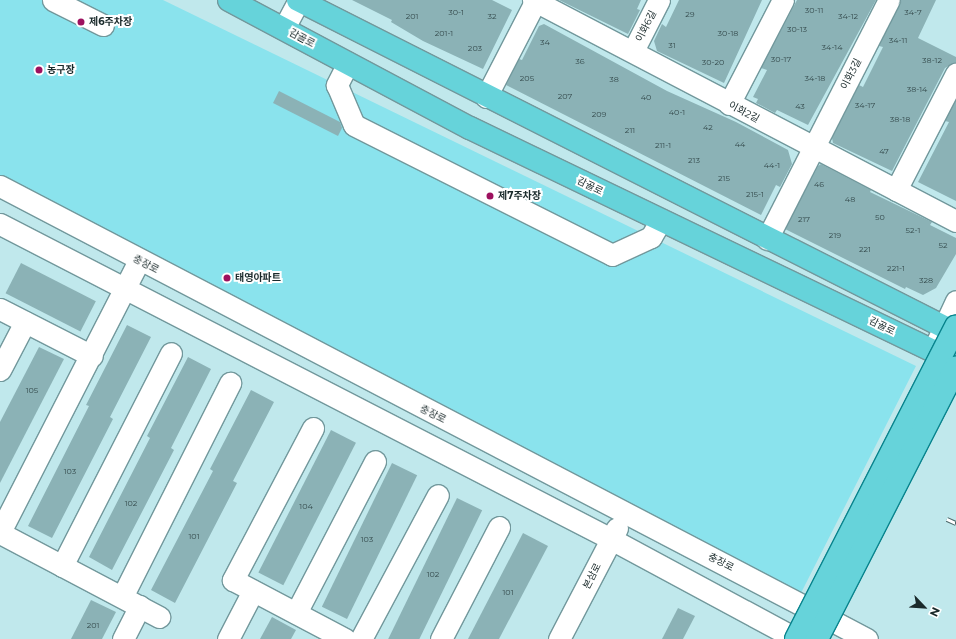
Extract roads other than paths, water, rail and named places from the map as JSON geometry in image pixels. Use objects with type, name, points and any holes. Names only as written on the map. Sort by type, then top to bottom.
[{"type":"main road","name":"감골로","points":[[229,0],[470,128],[956,362]]},
{"type":"main road","points":[[298,0],[486,97],[768,239],[952,329],[797,639]]},
{"type":"main road","points":[[817,639],[956,367]]},
{"type":"street","points":[[53,0],[104,25]]},
{"type":"street","points":[[284,28],[298,0]]},
{"type":"street","points":[[486,97],[535,0]]},
{"type":"street","name":"이화2길","points":[[535,0],[729,104],[956,221]]},
{"type":"street","name":"이화6길","points":[[632,51],[659,0]]},
{"type":"street","points":[[729,104],[783,0]]},
{"type":"street","name":"이화3길","points":[[768,239],[889,0]]},
{"type":"street","points":[[348,63],[337,85],[354,125],[542,220],[612,255],[651,237],[661,220]]},
{"type":"street","points":[[896,190],[956,74]]},
{"type":"street","name":"충장로","points":[[0,186],[139,260],[867,639]]},
{"type":"street","points":[[0,224],[124,290],[611,539],[772,633],[797,639]]},
{"type":"street","points":[[139,260],[92,356],[0,533],[159,616]]},
{"type":"street","points":[[933,350],[952,329],[956,301]]},
{"type":"street","points":[[0,309],[92,356]]},
{"type":"street","points":[[0,370],[25,322]]},
{"type":"street","points":[[62,566],[170,353]]},
{"type":"street","points":[[123,639],[131,602],[230,383]]},
{"type":"street","points":[[313,428],[233,580],[296,613],[324,634],[345,639]]},
{"type":"street","points":[[296,613],[375,461]]},
{"type":"street","points":[[361,639],[438,495]]},
{"type":"street","name":"본삼로","points":[[559,639],[624,513]]},
{"type":"street","points":[[441,639],[499,527]]},
{"type":"street","points":[[228,639],[253,591]]},
{"type":"railway","points":[[947,519],[956,523]]},
{"type":"place","name":"제6주차장","points":[[81,22]]},
{"type":"place","name":"농구장","points":[[39,70]]},
{"type":"place","name":"제7주차장","points":[[490,196]]},
{"type":"place","name":"태영아파트","points":[[227,278]]}]
